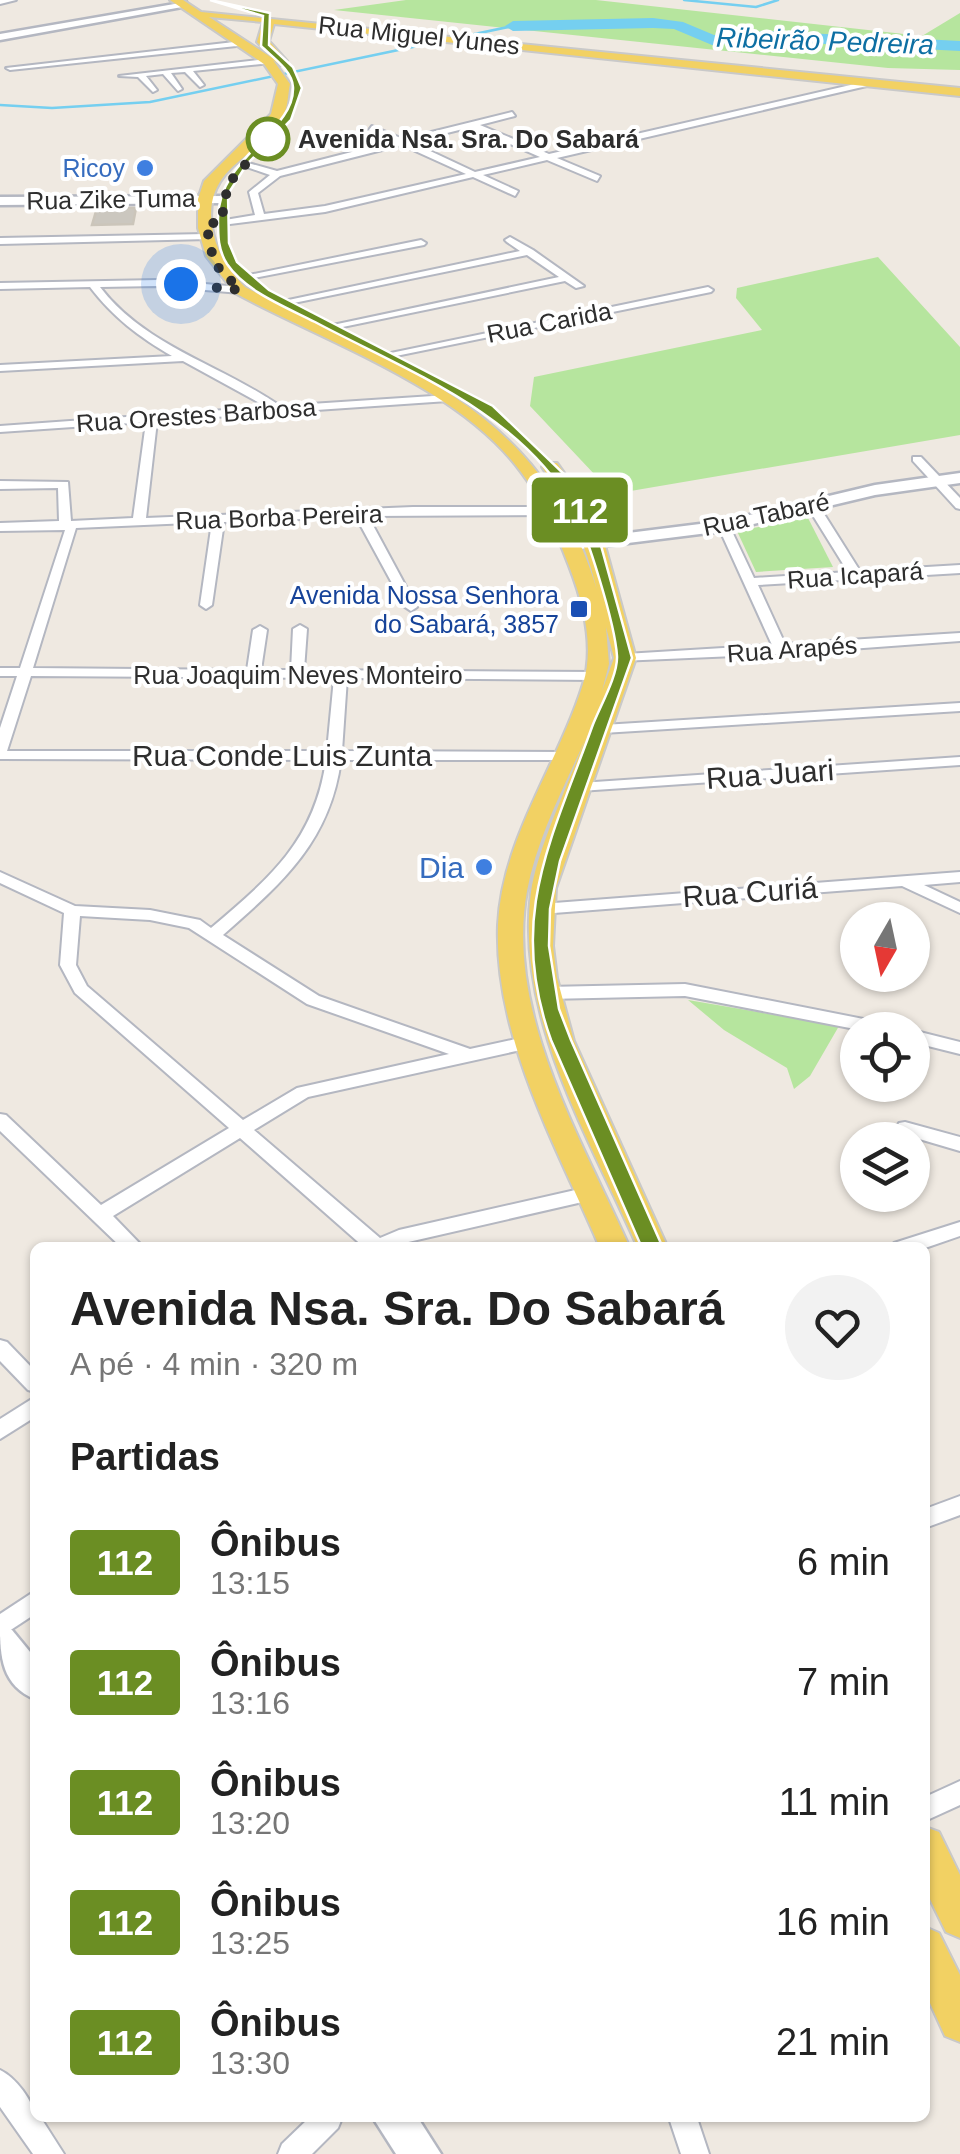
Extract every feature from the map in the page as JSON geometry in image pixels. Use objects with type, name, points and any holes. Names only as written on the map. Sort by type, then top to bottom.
[{"type":"main road","points":[[214,0],[256,8],[269,21],[265,46],[290,69],[297,97],[288,118],[214,199]]},
{"type":"main road","points":[[179,2],[268,61],[284,84],[277,115],[218,171],[211,228],[242,284],[448,398],[492,427],[541,480],[583,544],[625,658],[552,861],[541,909],[540,946],[546,993],[561,1040],[650,1242]]},
{"type":"main road","name":"Rua Miguel Yunes","points":[[179,2],[573,42],[960,92]]},
{"type":"main road","name":"Rua Miguel Yunes","points":[[179,2],[221,17],[874,78],[955,80]]},
{"type":"main road","points":[[264,37],[281,28],[325,24]]},
{"type":"main road","points":[[486,41],[497,37],[573,42]]},
{"type":"main road","points":[[242,284],[454,387],[512,427],[560,478],[579,507],[597,626],[596,676],[521,863],[511,911],[516,986],[530,1042],[613,1242]]},
{"type":"main road","points":[[568,1134],[599,1128]]},
{"type":"main road","points":[[930,1856],[960,1918]]},
{"type":"main road","points":[[930,1958],[960,2021]]},
{"type":"street","points":[[0,2],[12,0]]},
{"type":"street","points":[[0,38],[179,2]]},
{"type":"street","points":[[10,68],[242,43]]},
{"type":"street","points":[[102,58],[112,66],[140,74],[268,61]]},
{"type":"street","points":[[205,67],[217,82]]},
{"type":"street","points":[[187,69],[200,85]]},
{"type":"street","points":[[165,71],[178,90]]},
{"type":"street","points":[[140,74],[154,90]]},
{"type":"street","points":[[0,241],[211,228],[325,209],[874,78]]},
{"type":"street","points":[[260,218],[253,192],[277,174],[512,114]]},
{"type":"street","points":[[473,125],[597,178]]},
{"type":"street","points":[[372,128],[515,193]]},
{"type":"street","points":[[244,162],[277,174]]},
{"type":"street","name":"Rua Zike Tuma","points":[[0,200],[214,199]]},
{"type":"street","points":[[510,240],[579,286]]},
{"type":"street","points":[[0,286],[242,284],[422,242]]},
{"type":"street","points":[[284,302],[530,252]]},
{"type":"street","points":[[332,326],[567,278]]},
{"type":"street","points":[[94,285],[124,319],[276,408]]},
{"type":"street","name":"Rua Carida","points":[[391,354],[708,290]]},
{"type":"street","points":[[0,368],[186,358]]},
{"type":"street","name":"Rua Orestes Barbosa","points":[[391,402],[421,384]]},
{"type":"street","name":"Rua Orestes Barbosa","points":[[0,428],[448,398]]},
{"type":"street","points":[[139,522],[152,417]]},
{"type":"street","points":[[917,459],[960,504]]},
{"type":"street","name":"Rua Tabaré","points":[[583,544],[724,526],[960,478]]},
{"type":"street","points":[[0,486],[64,484],[71,532],[0,752]]},
{"type":"street","points":[[814,506],[856,575]]},
{"type":"street","name":"Rua Borba Pereira","points":[[0,527],[360,513],[558,511]]},
{"type":"street","points":[[360,513],[411,607]]},
{"type":"street","points":[[206,605],[218,520]]},
{"type":"street","points":[[724,526],[781,650]]},
{"type":"street","name":"Rua Icapará","points":[[750,582],[960,569]]},
{"type":"street","points":[[297,675],[300,628]]},
{"type":"street","points":[[253,675],[260,630]]},
{"type":"street","name":"Rua Arapés","points":[[625,658],[960,638]]},
{"type":"street","name":"Rua Joaquim Neves Monteiro","points":[[0,672],[596,676]]},
{"type":"street","points":[[213,934],[257,897],[302,847],[324,806],[341,675]]},
{"type":"street","points":[[602,729],[960,708]]},
{"type":"street","name":"Rua Conde Luis Zunta","points":[[0,752],[564,756]]},
{"type":"street","name":"Rua Juari","points":[[580,787],[960,760]]},
{"type":"street","points":[[0,877],[72,912],[166,917],[213,934],[279,982],[327,1006],[464,1053]]},
{"type":"street","name":"Rua Curiá","points":[[541,909],[960,877]]},
{"type":"street","points":[[904,881],[960,908]]},
{"type":"street","points":[[72,912],[67,950],[72,979],[371,1242]]},
{"type":"street","points":[[546,993],[685,990],[840,1020]]},
{"type":"street","points":[[930,1040],[960,1048]]},
{"type":"street","points":[[101,1214],[242,1127],[316,1087],[530,1042]]},
{"type":"street","points":[[0,1120],[128,1242]]},
{"type":"street","points":[[930,1135],[960,1144]]},
{"type":"street","points":[[389,1242],[592,1193]]},
{"type":"street","points":[[920,1242],[960,1229]]},
{"type":"street","points":[[0,1348],[30,1379]]},
{"type":"street","points":[[0,1430],[30,1409]]},
{"type":"street","points":[[930,1517],[960,1506]]},
{"type":"street","points":[[0,1626],[30,1605]]},
{"type":"street","points":[[0,1641],[30,1677]]},
{"type":"street","points":[[930,1807],[960,1793]]},
{"type":"street","points":[[0,2084],[50,2154]]},
{"type":"street","points":[[292,2154],[324,2122]]},
{"type":"street","points":[[396,2122],[421,2154]]},
{"type":"street","points":[[683,2122],[694,2154]]},
{"type":"green space","points":[[406,0],[596,0],[922,36],[960,13],[960,70],[888,68],[334,10]]},
{"type":"green space","points":[[878,257],[960,347],[960,435],[613,494],[530,406],[534,377],[762,330],[736,298],[737,288]]},
{"type":"green space","points":[[808,518],[833,567],[756,572],[737,531]]},
{"type":"green space","points":[[688,1000],[839,1026],[810,1076],[794,1089],[787,1068],[724,1030]]},
{"type":"building","points":[[97,208],[136,208],[133,224],[92,225]]},
{"type":"waterway","points":[[684,0],[756,7],[778,0]]},
{"type":"waterway","name":"Ribeirão Pedreira","points":[[513,26],[653,23],[677,25],[712,40],[768,36],[960,46]]},
{"type":"waterway","points":[[0,105],[52,108],[150,102],[513,26]]},
{"type":"bus line","name":"112","points":[[214,0],[256,8],[267,15],[265,46],[290,69],[297,88],[288,118],[244,162],[223,194],[224,243],[233,264],[266,292],[454,387],[512,427],[560,478],[579,507],[594,542],[625,658],[544,888],[540,946],[550,1009],[561,1040],[650,1242]]},
{"type":"place","name":"Avenida Nsa. Sra. Do Sabará","points":[[268,139]]},
{"type":"place","name":"Ricoy","points":[[145,168]]},
{"type":"place","name":"Avenida Nossa Senhora do Sabará, 3857","points":[[579,609]]},
{"type":"place","name":"Dia","points":[[484,867]]},
{"type":"route","points":[[181,284],[240,290],[214,263],[206,224],[221,222],[222,199],[228,184],[268,139]]}]
